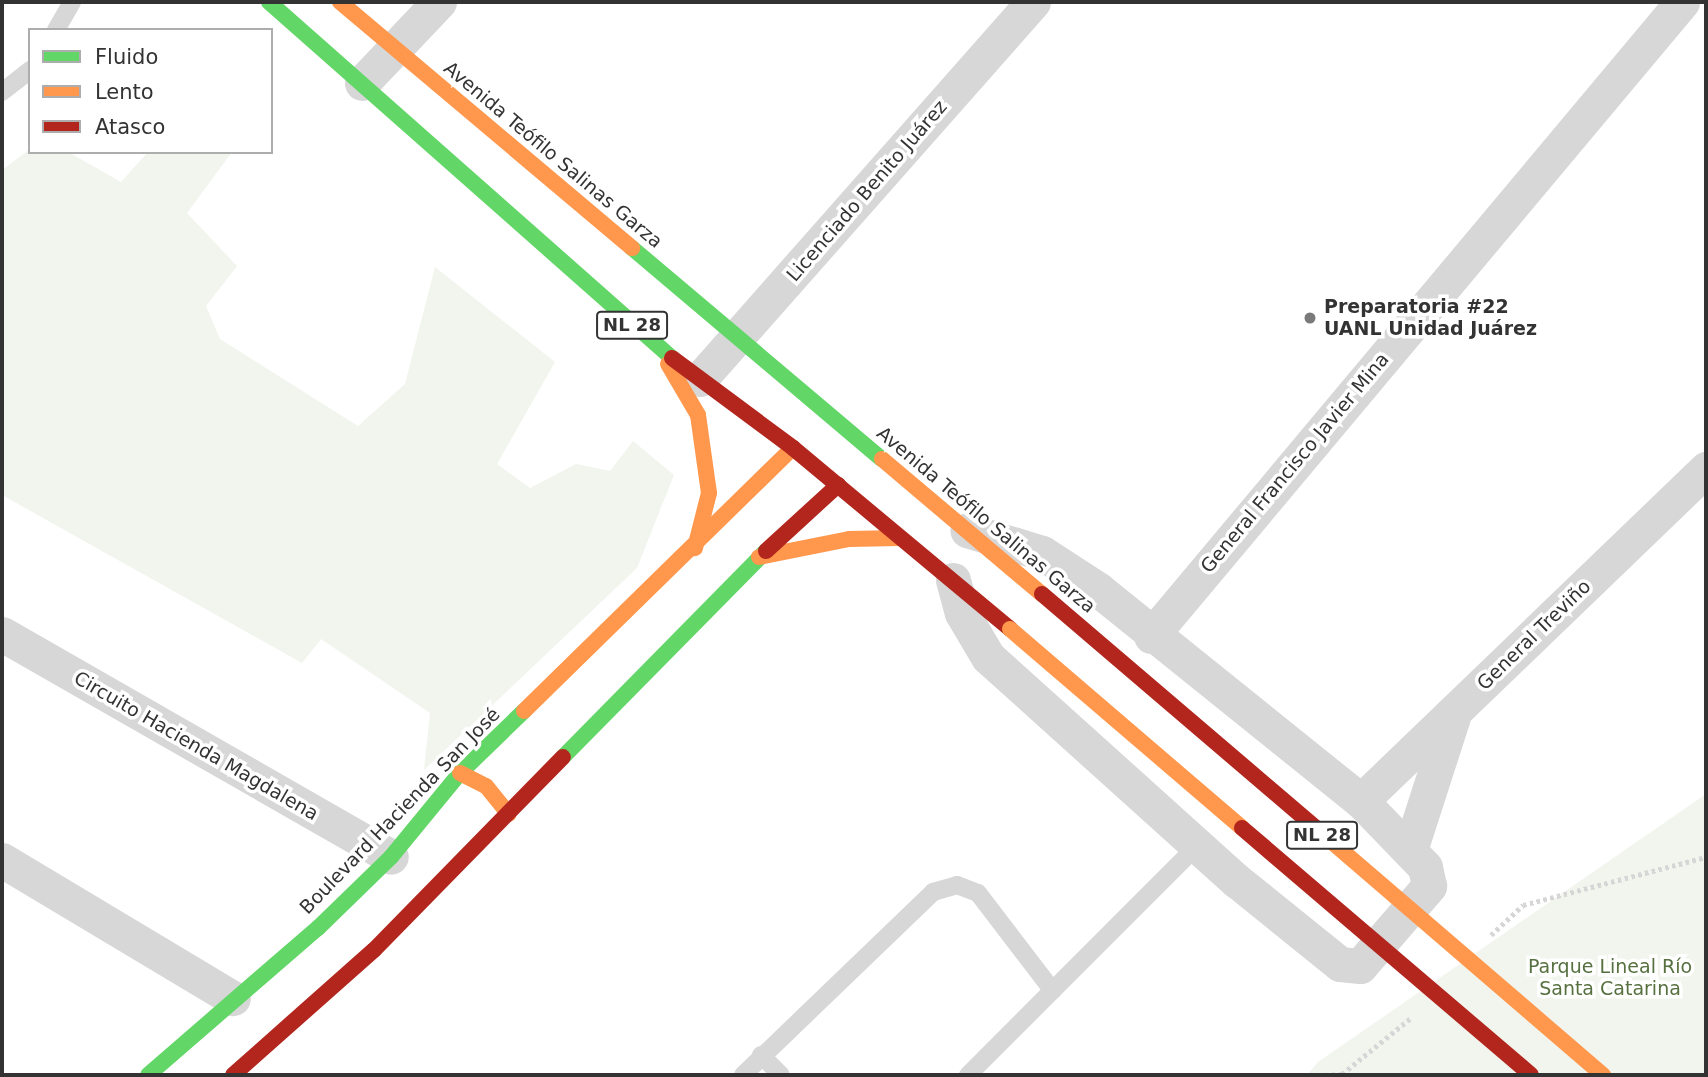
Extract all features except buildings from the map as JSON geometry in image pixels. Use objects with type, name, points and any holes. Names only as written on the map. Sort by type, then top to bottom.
[{"type":"main road","name":"NL 28","points":[[269,2],[658,348],[793,447],[899,538],[953,580],[1531,1075]]},
{"type":"main road","name":"Avenida Teófilo Salinas Garza","points":[[340,2],[967,530],[1603,1075]]},
{"type":"main road","points":[[658,348],[698,415],[709,493],[695,548]]},
{"type":"main road","name":"Boulevard Hacienda San José","points":[[148,1075],[233,998],[318,928],[391,857],[460,773],[695,548],[793,447]]},
{"type":"main road","points":[[233,1075],[257,1062],[374,950],[467,859],[759,558],[838,485]]},
{"type":"main road","points":[[759,558],[849,539],[899,538]]},
{"type":"main road","points":[[460,773],[486,786],[509,814]]},
{"type":"main road","points":[[425,813],[432,834]]},
{"type":"main road","points":[[447,849],[467,859]]},
{"type":"street","points":[[362,83],[439,2]]},
{"type":"street","name":"Licenciado Benito Juárez","points":[[701,379],[1033,2]]},
{"type":"street","name":"General Francisco Javier Mina","points":[[1151,636],[1682,2]]},
{"type":"street","name":"General Treviño","points":[[1361,802],[1706,469]]},
{"type":"street","points":[[953,580],[962,613],[988,657],[1198,845],[1340,964],[1360,966],[1429,886],[1417,858],[1361,802],[1151,636],[1099,590],[1042,553],[967,530]]},
{"type":"street","name":"Circuito Hacienda Magdalena","points":[[2,635],[391,857]]},
{"type":"street","points":[[1417,858],[1455,711]]},
{"type":"street","points":[[2,860],[233,998]]},
{"type":"lane","points":[[57,28],[72,2]]},
{"type":"lane","points":[[2,92],[28,72]]},
{"type":"lane","points":[[968,1075],[1198,845]]},
{"type":"lane","points":[[743,1075],[933,892],[957,885],[978,893],[1053,991]]},
{"type":"lane","points":[[761,1055],[781,1075]]},
{"type":"green space","points":[[28,150],[28,154],[72,154],[121,182],[146,154],[231,154],[187,213],[237,266],[206,306],[220,339],[358,426],[405,384],[435,267],[555,362],[497,464],[530,488],[576,464],[610,471],[633,441],[674,475],[637,568],[424,770],[430,713],[321,639],[302,663],[2,495],[2,170]]},
{"type":"green space","name":"Parque Lineal Río Santa Catarina","points":[[1706,794],[1706,1075],[1307,1075],[1318,1062]]},
{"type":"traffic: fast","points":[[269,2],[672,358]]},
{"type":"traffic: fast","points":[[632,248],[882,459]]},
{"type":"traffic: fast","points":[[563,757],[766,551]]},
{"type":"traffic: fast","points":[[148,1075],[318,928],[391,857],[460,773],[524,711]]},
{"type":"traffic: slow","points":[[340,2],[632,248]]},
{"type":"traffic: slow","points":[[668,364],[698,415],[709,493],[695,548]]},
{"type":"traffic: slow","points":[[524,711],[793,448]]},
{"type":"traffic: slow","points":[[882,459],[1042,594]]},
{"type":"traffic: slow","points":[[759,557],[849,539],[899,538]]},
{"type":"traffic: slow","points":[[1010,629],[1242,828]]},
{"type":"traffic: slow","points":[[460,773],[486,786],[509,814]]},
{"type":"traffic: slow","points":[[1325,836],[1603,1075]]},
{"type":"traffic: jam","points":[[672,358],[793,448],[1010,629]]},
{"type":"traffic: jam","points":[[766,551],[838,485]]},
{"type":"traffic: jam","points":[[1042,594],[1325,836]]},
{"type":"traffic: jam","points":[[233,1075],[374,950],[563,757]]},
{"type":"traffic: jam","points":[[1242,828],[1531,1075]]},
{"type":"place","name":"Preparatoria #22 UANL Unidad Juárez","points":[[1310,318]]}]
